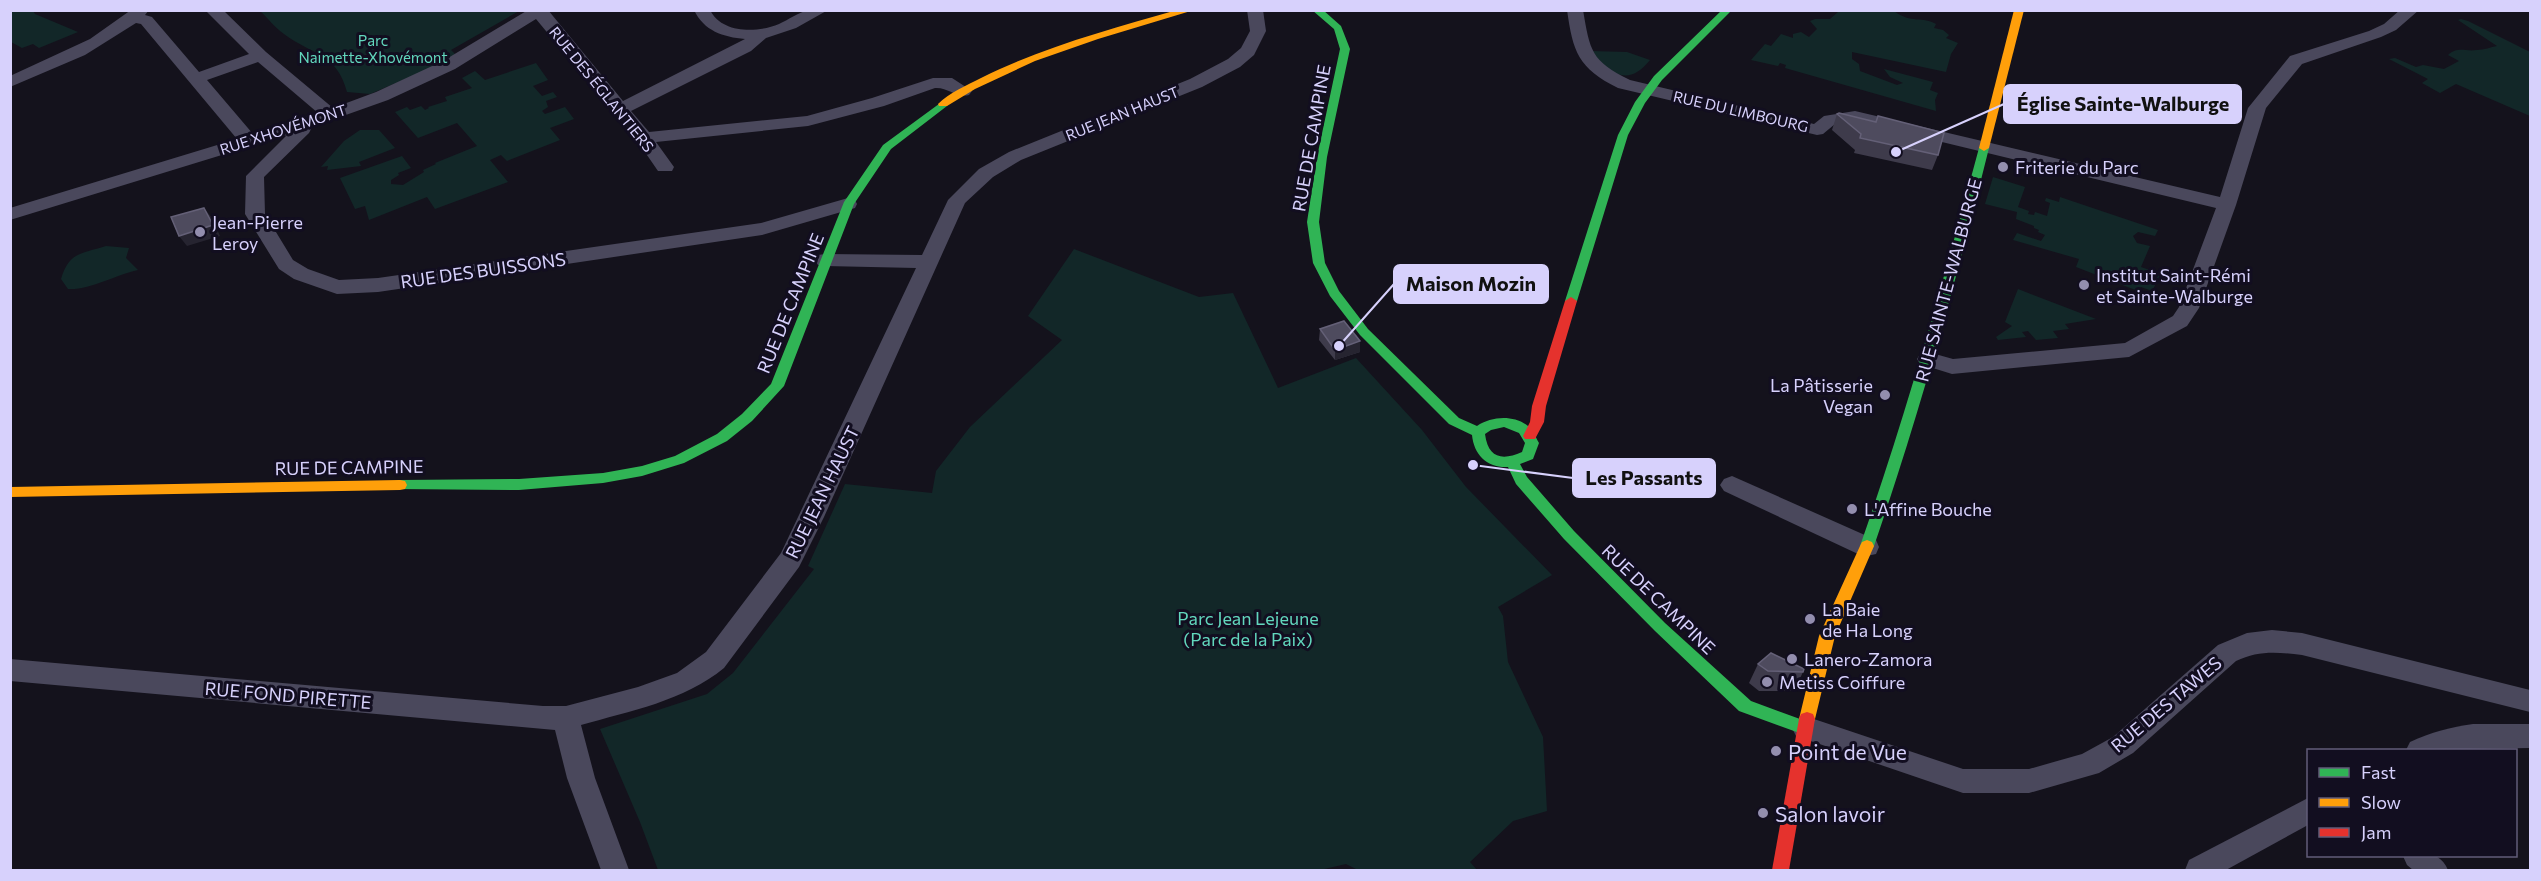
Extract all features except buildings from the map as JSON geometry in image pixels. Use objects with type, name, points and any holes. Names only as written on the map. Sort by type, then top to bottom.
[{"type":"street","points":[[213,10],[260,56],[330,114]]},
{"type":"street","points":[[702,10],[705,19],[717,27],[728,31],[760,35]]},
{"type":"street","points":[[620,110],[745,47],[760,35],[785,27],[820,10]]},
{"type":"street","name":"RUE DE CAMPINE","points":[[10,492],[574,482],[623,477],[653,469],[698,452],[732,431],[761,406],[777,386],[848,204],[887,147],[926,115],[963,91],[1017,64],[1077,42],[1190,10]]},
{"type":"street","name":"RUE JEAN HAUST","points":[[566,718],[670,688],[686,681],[715,660],[790,560],[812,517],[957,200],[986,173],[1015,156],[1196,82],[1234,63],[1248,51],[1257,31],[1255,10]]},
{"type":"street","name":"RUE DE CAMPINE","points":[[1316,10],[1338,28],[1345,49],[1322,157],[1313,222],[1319,263],[1334,293],[1364,332],[1454,421],[1478,432]]},
{"type":"street","name":"RUE DU LIMBOURG","points":[[1575,10],[1581,48],[1591,65],[1606,76],[1624,84],[1817,130],[1830,120],[1855,116],[2227,205]]},
{"type":"street","points":[[1545,388],[1515,413],[1478,432],[1477,444],[1486,456],[1494,460],[1514,463],[1528,455],[1531,450],[1530,436],[1537,422],[1545,388],[1623,135],[1649,89],[1662,73],[1728,10]]},
{"type":"street","name":"RUE SAINTE-WALBURGE","points":[[1780,870],[1805,728],[1827,636],[1867,547],[1894,472],[1928,359],[2019,10]]},
{"type":"street","points":[[1928,359],[1952,367],[2129,350],[2180,321],[2189,308],[2227,205],[2257,108],[2296,60],[2375,34],[2390,27],[2411,10]]},
{"type":"street","name":"RUE DES ÉGLANTIERS","points":[[539,11],[644,138],[665,167]]},
{"type":"street","name":"RUE XHOVÉMONT","points":[[10,214],[304,124],[406,86],[441,70],[539,11]]},
{"type":"street","points":[[10,82],[91,46],[138,14],[146,20],[197,78],[249,141]]},
{"type":"street","points":[[197,78],[260,56]]},
{"type":"street","points":[[644,138],[808,121],[878,102],[933,82],[946,82],[963,91]]},
{"type":"street","name":"RUE DES BUISSONS","points":[[304,124],[303,129],[255,176],[255,214],[286,264],[301,274],[337,286],[378,285],[688,241],[762,229],[848,204]]},
{"type":"street","points":[[825,260],[929,262]]},
{"type":"street","points":[[1515,413],[1515,425],[1530,436]]},
{"type":"street","name":"RUE DE CAMPINE","points":[[1514,463],[1521,480],[1569,535],[1660,627],[1745,706],[1805,728]]},
{"type":"street","points":[[1732,485],[1867,547]]},
{"type":"street","name":"RUE DES TAWES","points":[[1805,728],[1963,781],[2029,781],[2089,764],[2123,745],[2227,653],[2247,644],[2272,641],[2329,650],[2530,701]]},
{"type":"street","name":"RUE FOND PIRETTE","points":[[10,670],[543,718],[566,718]]},
{"type":"street","points":[[566,718],[581,778],[615,870]]},
{"type":"street","points":[[2422,749],[2435,742],[2498,735],[2530,736]]},
{"type":"street","points":[[2199,870],[2307,812]]},
{"type":"street","points":[[2419,857],[2434,870]]},
{"type":"green space","points":[[10,11],[33,11],[35,14],[78,32],[39,48],[33,44],[22,48],[11,42]]},
{"type":"green space","name":"Parc Naimette-Xhovémont","points":[[260,11],[519,11],[451,50],[455,54],[448,61],[370,94],[347,92],[343,79],[330,62],[284,34]]},
{"type":"green space","points":[[1835,11],[1894,11],[1911,19],[1926,20],[1936,24],[1934,28],[1943,30],[1949,35],[1946,38],[1958,43],[1951,54],[1946,72],[1852,52],[1852,59],[1859,64],[1860,71],[1897,85],[1903,83],[1890,77],[1884,69],[1933,82],[1930,90],[1938,93],[1935,100],[1936,111],[1785,68],[1786,65],[1780,63],[1778,66],[1751,60],[1765,44],[1771,46],[1781,34],[1793,38],[1793,34],[1801,32],[1809,37],[1817,29],[1810,21],[1830,19],[1838,12]]},
{"type":"green space","points":[[2461,19],[2530,52],[2530,116],[2456,84],[2440,93],[2422,83],[2428,79],[2389,59],[2395,58],[2416,67],[2423,65],[2444,69],[2459,61],[2448,55],[2455,51],[2480,50],[2497,46],[2458,20]]},
{"type":"green space","points":[[1590,51],[1627,52],[1650,60],[1634,74],[1618,74],[1611,71]]},
{"type":"green space","points":[[536,63],[548,80],[533,86],[542,96],[553,92],[557,97],[546,101],[548,107],[542,111],[545,114],[565,107],[574,119],[550,128],[560,140],[507,161],[501,155],[490,160],[508,182],[435,209],[427,197],[369,220],[365,206],[355,209],[340,178],[402,156],[411,168],[398,173],[399,175],[391,180],[391,184],[403,185],[435,163],[477,146],[457,123],[418,138],[395,112],[407,107],[410,110],[421,106],[425,110],[447,101],[445,97],[472,88],[462,78],[475,71],[485,80]]},
{"type":"green space","points":[[360,130],[379,130],[395,148],[359,162],[361,166],[327,170],[328,166],[321,167],[344,141]]},
{"type":"green space","points":[[1993,177],[2025,187],[2018,207],[2029,211],[2028,214],[2034,215],[2035,212],[2047,216],[2050,203],[2045,201],[2046,198],[2059,202],[2060,197],[2158,230],[2155,236],[2138,232],[2133,236],[2137,243],[2150,246],[2141,267],[2161,274],[2152,291],[2141,287],[2138,291],[2076,267],[2079,259],[2013,240],[2017,233],[2041,241],[2045,235],[2038,232],[2039,230],[2034,226],[2016,219],[2017,212],[1985,204]]},
{"type":"green space","points":[[106,246],[129,248],[126,258],[138,270],[94,285],[68,289],[61,279],[72,259],[77,255]]},
{"type":"green space","name":"Parc Jean Lejeune (Parc de la Paix)","points":[[1074,249],[1199,297],[1233,293],[1278,388],[1356,358],[1422,430],[1466,487],[1552,575],[1498,607],[1503,616],[1508,662],[1543,737],[1547,811],[1513,821],[1470,862],[1477,870],[1358,870],[1346,864],[1320,870],[658,870],[600,729],[707,694],[733,673],[814,569],[808,566],[845,484],[932,493],[936,471],[970,427],[1062,340],[1028,316]]},
{"type":"green space","points":[[2018,289],[2096,319],[2065,324],[2069,329],[2053,331],[2058,338],[2036,340],[2028,331],[2022,332],[2026,337],[1998,340],[1996,337],[2012,326],[2005,322]]},
{"type":"traffic: fast","points":[[1316,10],[1338,28],[1345,49],[1322,157],[1313,222],[1319,263],[1334,293],[1364,332],[1454,421],[1478,432]]},
{"type":"traffic: fast","points":[[1571,301],[1623,135],[1640,102],[1658,78],[1728,10]]},
{"type":"traffic: fast","points":[[400,485],[519,484],[603,478],[642,471],[680,459],[713,443],[731,431],[777,386],[848,204],[887,147],[943,104]]},
{"type":"traffic: fast","points":[[1867,546],[1930,348],[1984,148]]},
{"type":"traffic: fast","points":[[1505,422],[1524,430],[1532,443],[1528,455],[1502,462],[1487,457],[1482,451],[1478,432],[1487,426],[1505,422]]},
{"type":"traffic: fast","points":[[1513,463],[1521,480],[1569,535],[1660,627],[1745,706],[1805,728]]},
{"type":"traffic: slow","points":[[943,104],[1001,72],[1032,59],[1094,37],[1190,10]]},
{"type":"traffic: slow","points":[[1984,148],[2019,10]]},
{"type":"traffic: slow","points":[[10,492],[400,485]]},
{"type":"traffic: slow","points":[[1807,719],[1827,636],[1867,546]]},
{"type":"traffic: jam","points":[[1530,436],[1537,422],[1539,406],[1571,301]]},
{"type":"traffic: jam","points":[[1780,870],[1807,719]]},
{"type":"place","name":"Église Sainte-Walburge","points":[[1896,152]]},
{"type":"place","name":"Friterie du Parc","points":[[2003,167]]},
{"type":"place","name":"Jean-Pierre Leroy","points":[[200,232]]},
{"type":"place","name":"Institut Saint-Rémi et Sainte-Walburge","points":[[2084,285]]},
{"type":"place","name":"Maison Mozin","points":[[1339,346]]},
{"type":"place","name":"La Pâtisserie Vegan","points":[[1885,395]]},
{"type":"place","name":"Les Passants","points":[[1473,465]]},
{"type":"place","name":"L'Affine Bouche","points":[[1852,509]]},
{"type":"place","name":"La Baie de Ha Long","points":[[1810,619]]},
{"type":"place","name":"Lanero-Zamora","points":[[1792,659]]},
{"type":"place","name":"Metiss Coiffure","points":[[1767,682]]},
{"type":"place","name":"Point de Vue","points":[[1776,751]]},
{"type":"place","name":"Salon lavoir","points":[[1763,813]]}]
